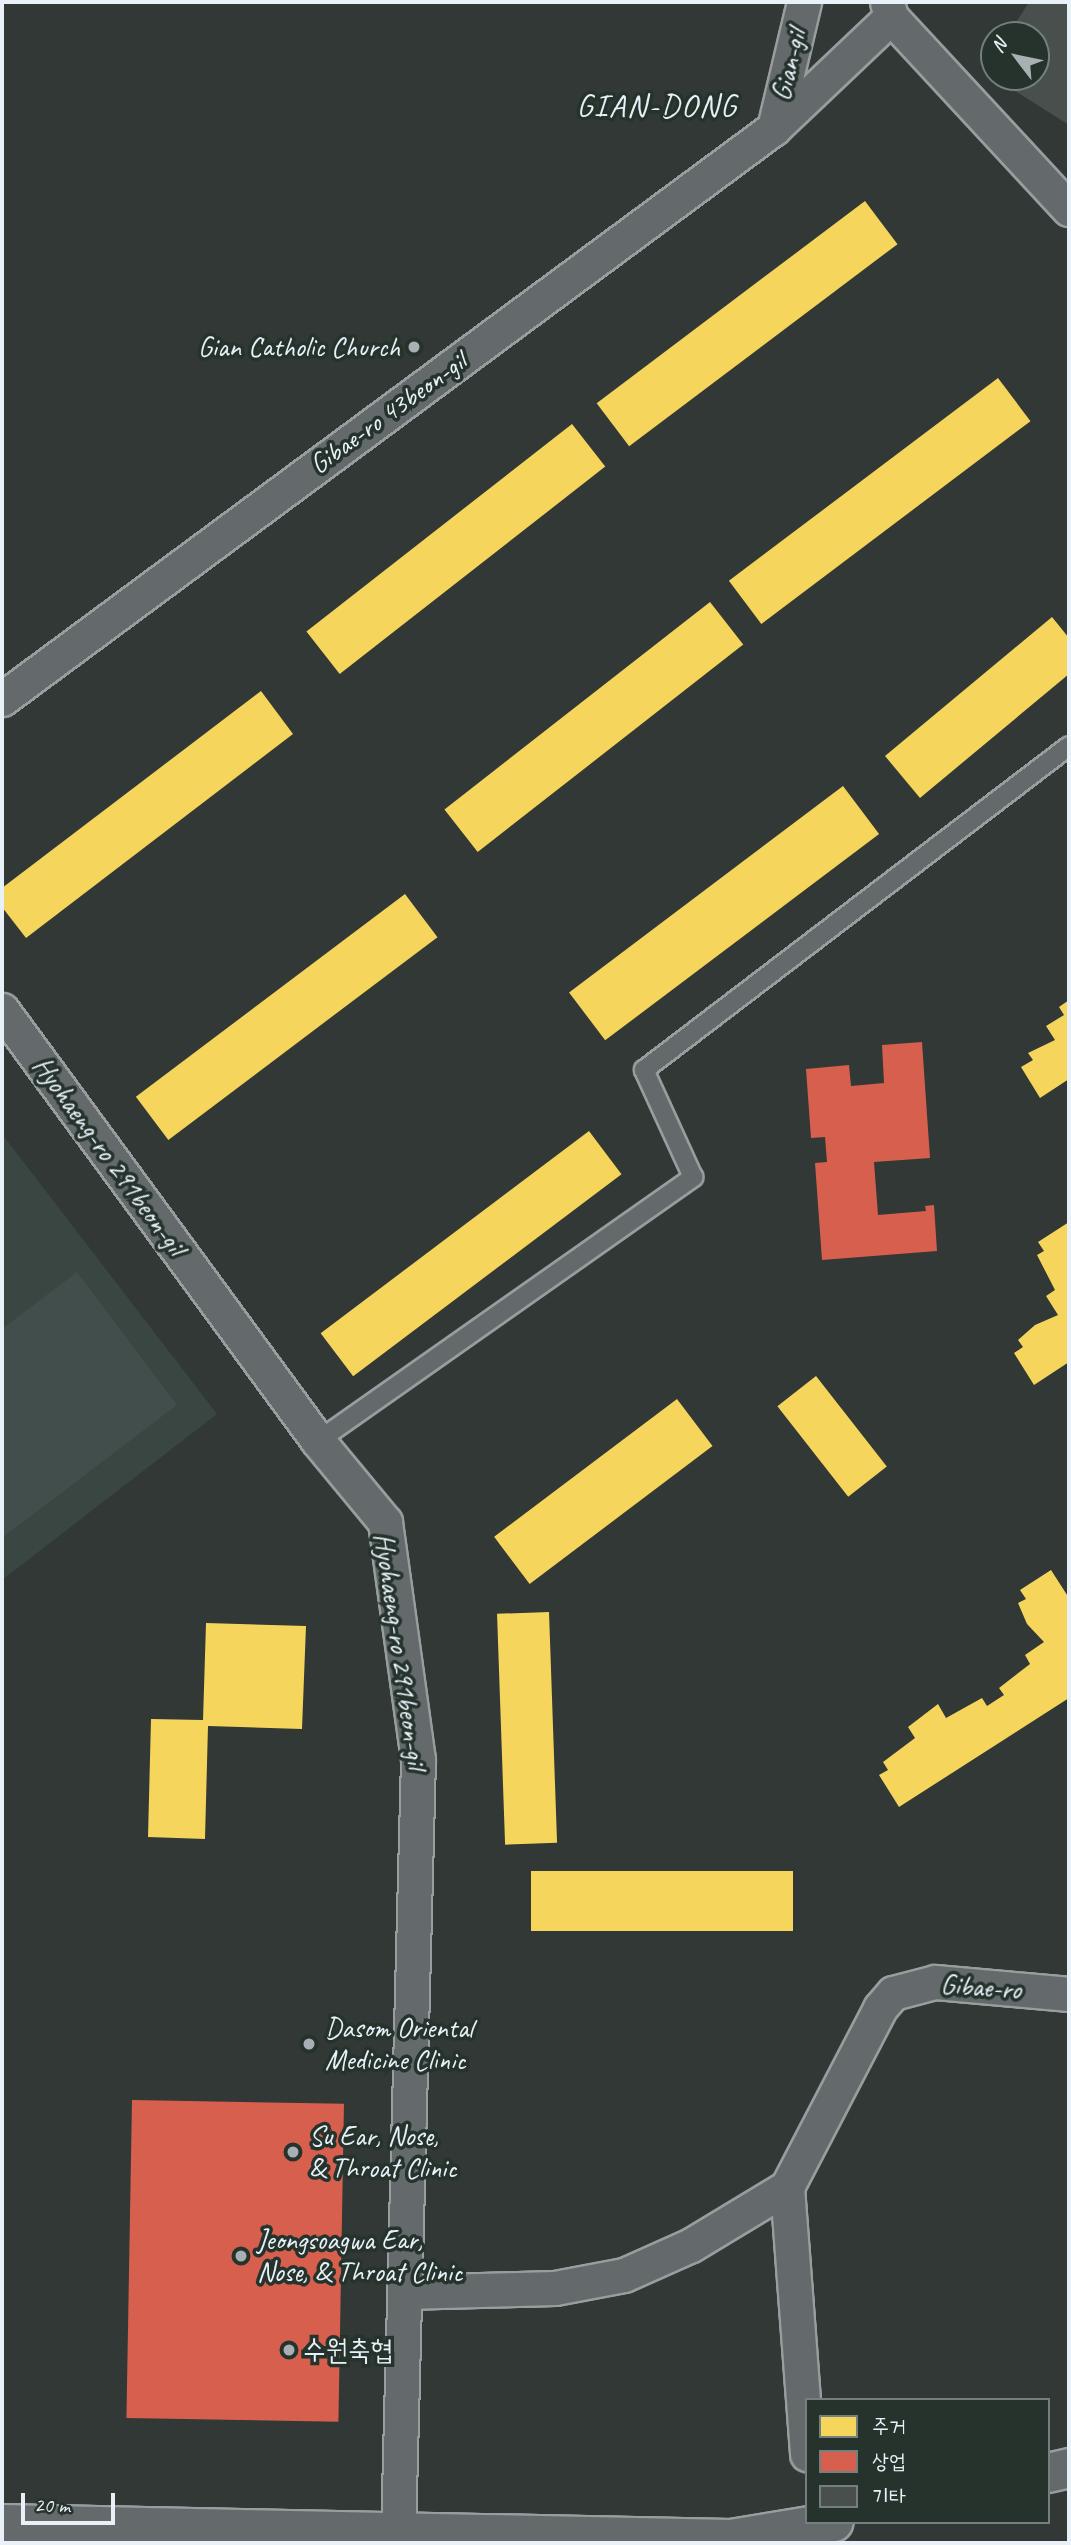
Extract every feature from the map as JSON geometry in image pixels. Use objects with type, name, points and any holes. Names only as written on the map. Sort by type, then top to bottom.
[{"type":"main road","points":[[1050,2473],[1069,2468]]},
{"type":"main road","points":[[2,2524],[732,2541],[819,2524]]},
{"type":"street","name":"Gian-gil","points":[[774,128],[804,2]]},
{"type":"street","name":"Gibae-ro 43beon-gil","points":[[2,699],[774,128],[889,9]]},
{"type":"street","points":[[889,9],[1069,209]]},
{"type":"street","name":"Hyohaeng-ro 291beon-gil","points":[[2,1010],[318,1441],[385,1522],[418,1759],[398,2532]]},
{"type":"street","name":"Gibae-ro","points":[[787,2188],[880,2008],[894,1993],[935,1982],[1069,1994]]},
{"type":"street","points":[[404,2292],[542,2289],[624,2275],[691,2245],[787,2188],[805,2427]]},
{"type":"lane","points":[[318,1441],[693,1177],[643,1070],[1069,746]]},
{"type":"shaded area","points":[[2,1134],[217,1414],[2,1580]]},
{"type":"shaded area","points":[[77,1272],[177,1405],[2,1538],[2,1329]]},
{"type":"building: 주거","points":[[865,201],[897,244],[629,446],[597,403]]},
{"type":"building: 주거","points":[[998,378],[1030,421],[761,624],[729,581]]},
{"type":"building: 주거","points":[[572,424],[605,467],[340,674],[306,631]]},
{"type":"building: 주거","points":[[710,602],[743,645],[478,852],[444,809]]},
{"type":"building: 주거","points":[[1052,617],[1069,638],[1069,674],[920,798],[885,756]]},
{"type":"building: 주거","points":[[261,691],[293,734],[26,938],[2,907],[2,888]]},
{"type":"building: 주거","points":[[843,786],[879,834],[605,1040],[569,992]]},
{"type":"building: 주거","points":[[405,894],[437,937],[168,1140],[136,1097]]},
{"type":"building: 주거","points":[[1069,1000],[1069,1079],[1040,1098],[1021,1067],[1033,1060],[1028,1053],[1055,1040],[1046,1026],[1064,1015],[1059,1007]]},
{"type":"building: 주거","points":[[589,1131],[621,1174],[353,1376],[321,1333]]},
{"type":"building: 주거","points":[[1069,1222],[1069,1362],[1034,1385],[1014,1353],[1023,1347],[1018,1340],[1035,1325],[1058,1315],[1046,1296],[1055,1290],[1037,1255],[1044,1251],[1038,1242]]},
{"type":"building: 주거","points":[[816,1376],[887,1467],[848,1497],[777,1406]]},
{"type":"building: 주거","points":[[677,1399],[713,1446],[530,1584],[494,1537]]},
{"type":"building: 주거","points":[[1051,1570],[1069,1598],[1069,1698],[899,1807],[879,1775],[888,1770],[883,1762],[915,1738],[908,1727],[938,1704],[946,1718],[982,1698],[987,1706],[1004,1695],[999,1688],[1030,1664],[1025,1655],[1044,1642],[1027,1624],[1018,1603],[1026,1599],[1020,1590]]},
{"type":"building: 주거","points":[[549,1612],[557,1843],[505,1845],[497,1614]]},
{"type":"building: 주거","points":[[206,1623],[306,1626],[302,1729],[208,1726],[205,1839],[148,1837],[151,1719],[203,1720]]},
{"type":"building: 주거","points":[[531,1871],[793,1871],[793,1931],[531,1931]]},
{"type":"building: 상업","points":[[922,1042],[930,1158],[874,1162],[878,1215],[926,1211],[925,1206],[934,1205],[937,1251],[822,1260],[815,1163],[827,1162],[825,1137],[811,1138],[806,1069],[849,1065],[851,1086],[884,1083],[882,1045]]},
{"type":"building: 상업","points":[[132,2100],[344,2104],[338,2422],[126,2418]]},
{"type":"building: 기타","points":[[1029,2],[1069,2],[1069,125],[1015,91],[1050,91],[1050,21],[1017,21]]},
{"type":"place","name":"Gian Catholic Church","points":[[414,347]]},
{"type":"place","name":"Dasom Oriental Medicine Clinic","points":[[309,2044]]},
{"type":"place","name":"Su Ear, Nose, & Throat Clinic","points":[[293,2152]]},
{"type":"place","name":"Jeongsoagwa Ear, Nose, & Throat Clinic","points":[[241,2256]]},
{"type":"place","name":"수원축협","points":[[289,2350]]},
{"type":"district","name":"GIAN-DONG","points":[[657,106]]}]
